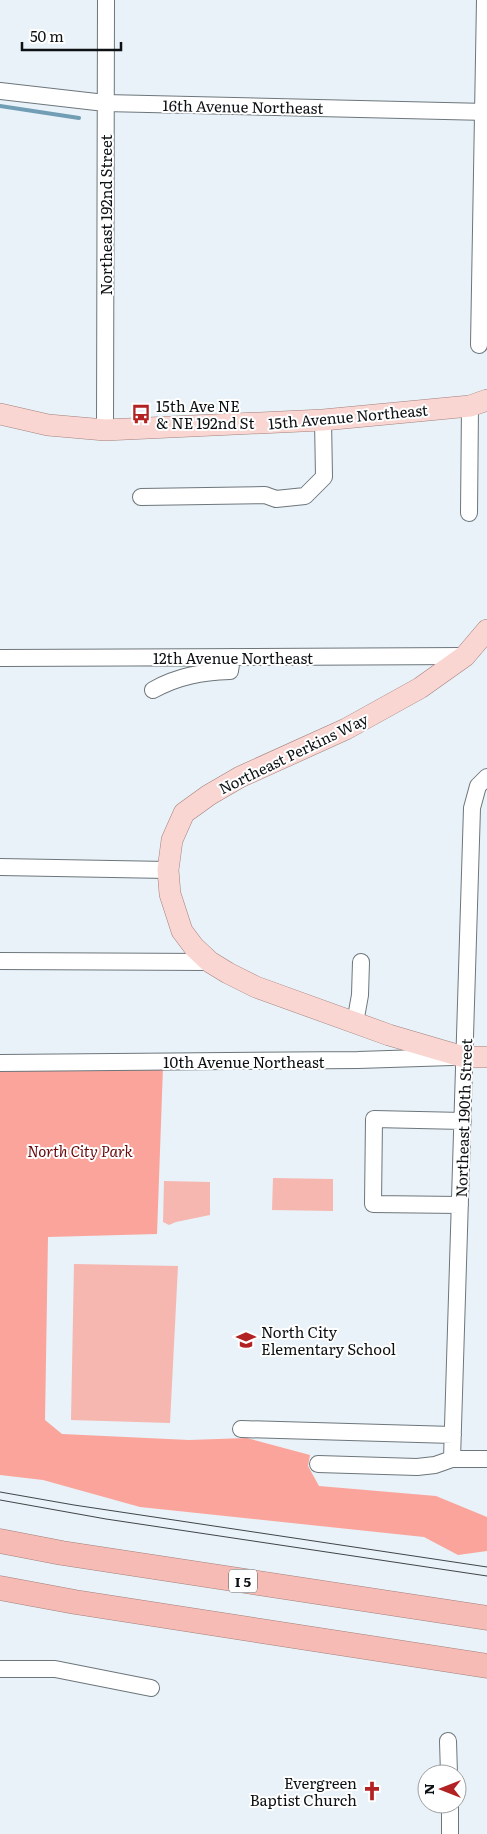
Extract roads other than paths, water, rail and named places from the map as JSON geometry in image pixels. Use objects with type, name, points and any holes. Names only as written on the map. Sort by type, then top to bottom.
[{"type":"highway","name":"I 5","points":[[0,1541],[62,1553],[487,1618]]},
{"type":"highway","points":[[0,1588],[75,1602],[487,1666]]},
{"type":"main road","name":"15th Avenue Northeast","points":[[0,414],[48,425],[105,430],[323,420],[478,403]]},
{"type":"main road","name":"Northeast Perkins Way","points":[[464,1057],[355,1023],[256,987],[228,974],[210,962],[194,947],[182,931],[170,894],[168,870],[172,840],[184,813],[240,777],[346,729],[420,688],[465,656],[487,630]]},
{"type":"main road","name":"10th Avenue Northeast","points":[[464,1057],[487,1057]]},
{"type":"street","name":"Northeast 192nd Street","points":[[105,430],[106,0]]},
{"type":"street","points":[[478,345],[485,112],[485,0]]},
{"type":"street","name":"16th Avenue Northeast","points":[[0,91],[105,103],[485,112]]},
{"type":"street","points":[[469,512],[478,403]]},
{"type":"street","points":[[141,497],[265,495],[276,498],[305,496],[324,477],[323,420]]},
{"type":"street","name":"12th Avenue Northeast","points":[[0,658],[465,656]]},
{"type":"street","points":[[153,690],[168,681],[197,673],[230,671],[232,657]]},
{"type":"street","name":"Northeast 190th Street","points":[[452,1460],[472,808],[478,786],[485,778]]},
{"type":"street","points":[[0,867],[168,870]]},
{"type":"street","points":[[0,961],[210,962]]},
{"type":"street","points":[[355,1023],[360,995],[361,962]]},
{"type":"street","name":"10th Avenue Northeast","points":[[0,1063],[368,1060],[464,1057]]},
{"type":"street","points":[[460,1205],[373,1204],[374,1120],[463,1120]]},
{"type":"street","points":[[241,1429],[453,1435]]},
{"type":"street","points":[[318,1464],[417,1467],[435,1465],[452,1460],[487,1460]]},
{"type":"street","points":[[0,1669],[54,1669],[151,1688]]},
{"type":"street","points":[[448,1741],[449,1764]]},
{"type":"street","points":[[450,1814],[450,1834]]},
{"type":"waterway","points":[[0,106],[79,118]]},
{"type":"tram line","points":[[0,1492],[74,1505],[487,1567]]},
{"type":"tram line","points":[[0,1500],[106,1519],[487,1576]]},
{"type":"place","name":"15th Ave NE & NE 192nd St","points":[[141,414]]},
{"type":"place","name":"North City Elementary School","points":[[246,1340]]},
{"type":"place","name":"Evergreen Baptist Church","points":[[372,1791]]},
{"type":"park label","name":"North City Park","points":[[80,1150]]}]
